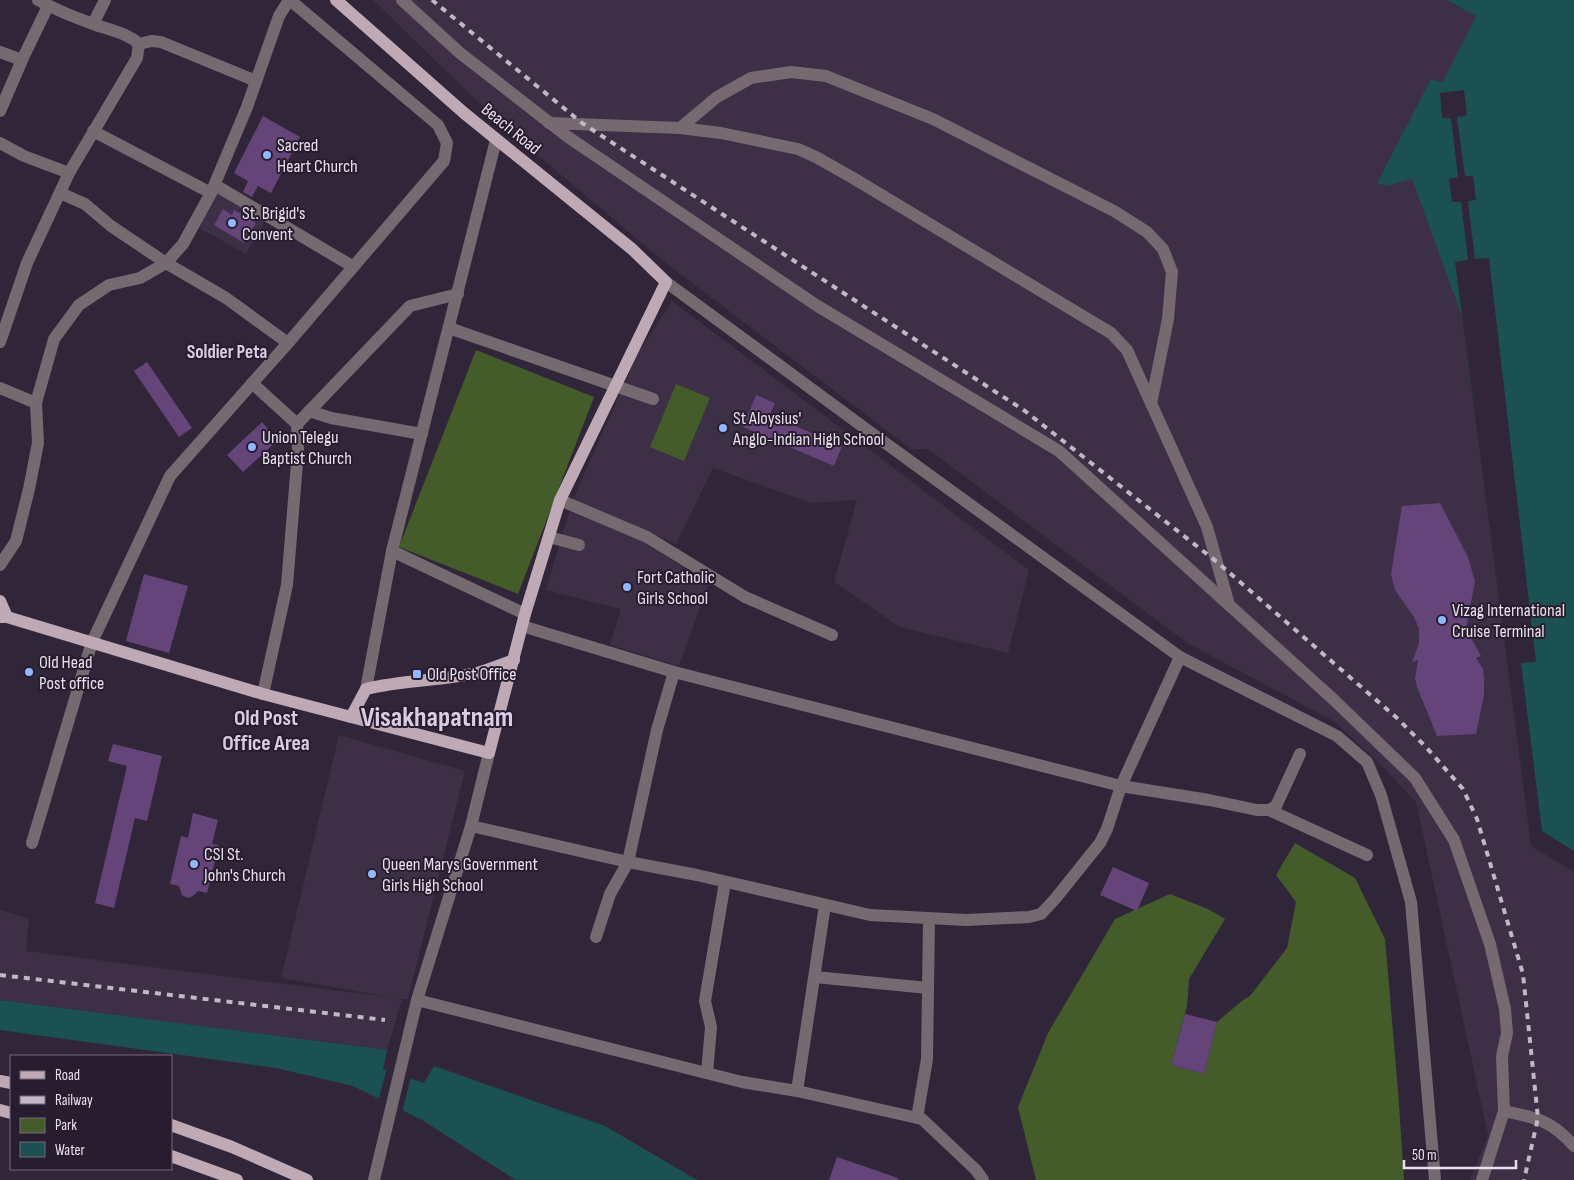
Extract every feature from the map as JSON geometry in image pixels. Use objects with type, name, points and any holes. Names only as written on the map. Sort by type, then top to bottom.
[{"type":"main road","name":"Beach Road","points":[[336,0],[464,114],[632,250],[666,282]]},
{"type":"main road","points":[[0,600],[3,617],[263,694],[489,753],[524,620],[560,500],[666,282]]},
{"type":"main road","points":[[351,717],[366,689],[389,684],[479,673],[514,660]]},
{"type":"main road","points":[[172,1125],[232,1147],[307,1180]]},
{"type":"main road","points":[[172,1156],[237,1180]]},
{"type":"street","points":[[93,24],[105,0]]},
{"type":"street","points":[[0,565],[16,541],[29,489],[38,443],[36,403],[54,339],[79,305],[109,286],[140,278],[166,263],[183,244],[213,189],[256,81],[279,16],[290,0],[438,125],[447,143],[444,161],[352,266],[288,343],[170,476],[92,642],[32,842]]},
{"type":"street","points":[[402,0],[460,53],[568,138],[816,305],[1059,451],[1333,699],[1415,778],[1454,840],[1490,944],[1506,1008],[1507,1033],[1502,1056],[1504,1112],[1482,1180]]},
{"type":"street","points":[[0,112],[43,3],[126,36],[139,44],[151,41],[161,42],[256,81]]},
{"type":"street","points":[[0,342],[27,263],[69,174],[137,58],[139,44]]},
{"type":"street","points":[[0,52],[22,60]]},
{"type":"street","points":[[680,128],[717,97],[751,78],[791,72],[826,76],[933,119],[1114,211],[1147,232],[1163,249],[1172,272],[1168,319],[1151,404]]},
{"type":"street","points":[[549,123],[680,128],[721,133],[798,149],[853,178],[1111,334],[1127,350],[1207,527],[1229,605]]},
{"type":"street","points":[[93,132],[213,189],[352,266]]},
{"type":"street","points":[[366,689],[392,551],[496,140]]},
{"type":"street","points":[[0,143],[24,156],[69,174]]},
{"type":"street","points":[[60,193],[85,204],[111,226],[166,263],[226,298],[288,343]]},
{"type":"street","points":[[666,282],[1180,657],[1336,736],[1366,762],[1381,795],[1411,902],[1435,1180]]},
{"type":"street","points":[[263,694],[287,585],[298,451],[297,424],[410,306],[458,294]]},
{"type":"street","points":[[449,328],[652,399]]},
{"type":"street","points":[[252,383],[297,424]]},
{"type":"street","points":[[0,388],[36,403]]},
{"type":"street","points":[[309,411],[331,418],[422,434]]},
{"type":"street","points":[[560,500],[646,537],[745,597],[832,634]]},
{"type":"street","points":[[549,537],[579,545]]},
{"type":"street","points":[[392,551],[524,620],[674,672],[1041,764],[1121,786],[1209,800],[1257,810],[1270,810],[1367,855]]},
{"type":"street","points":[[471,826],[870,916],[966,920],[1029,917],[1041,914],[1100,843],[1107,829],[1121,786],[1180,657]]},
{"type":"street","points":[[596,937],[610,894],[628,862],[657,730],[674,672]]},
{"type":"street","points":[[374,1180],[417,1000],[471,826],[489,753]]},
{"type":"street","points":[[1270,810],[1276,806],[1300,754]]},
{"type":"street","points":[[707,1073],[711,1026],[705,1001],[725,882]]},
{"type":"street","points":[[797,1091],[826,905]]},
{"type":"street","points":[[917,1118],[927,1059],[929,919]]},
{"type":"street","points":[[815,977],[928,988]]},
{"type":"street","points":[[417,1000],[742,1082],[797,1091],[922,1119],[976,1170],[983,1180]]},
{"type":"street","points":[[1504,1112],[1538,1118],[1562,1133],[1574,1146]]},
{"type":"shaded area","points":[[373,0],[1447,0],[1476,16],[1442,84],[1431,79],[1387,186],[1412,178],[1462,317],[1531,845],[1574,872],[1574,1180],[1470,1180],[1488,1135],[1416,802],[1383,767],[1335,722],[1189,644],[928,449],[911,449],[662,260],[503,126]]},
{"type":"shaded area","name":"St. Brigid's Convent","points":[[217,191],[266,219],[246,254],[199,228]]},
{"type":"shaded area","name":"St Aloysius' Anglo-Indian High School","points":[[672,301],[1029,570],[1008,653],[900,627],[834,582],[857,500],[811,503],[713,468],[676,544],[573,499],[638,353]]},
{"type":"shaded area","name":"Fort Catholic Girls School","points":[[570,509],[642,540],[708,585],[679,666],[610,645],[621,609],[546,590]]},
{"type":"shaded area","points":[[339,735],[465,771],[408,999],[402,999],[387,1050],[0,1000],[0,910],[29,919],[26,951],[396,998],[281,978]]},
{"type":"green space","points":[[476,350],[594,397],[518,594],[399,547]]},
{"type":"green space","points":[[676,384],[710,398],[684,461],[650,447]]},
{"type":"green space","points":[[1295,843],[1355,878],[1385,939],[1404,1180],[1036,1180],[1018,1107],[1048,1033],[1115,919],[1170,894],[1208,909],[1225,919],[1189,979],[1187,1006],[1171,1065],[1204,1074],[1217,1022],[1250,996],[1287,948],[1296,902],[1276,875]]},
{"type":"water","points":[[1447,0],[1574,0],[1574,872],[1531,846],[1462,317],[1412,179],[1387,186],[1377,183],[1431,79],[1442,83],[1476,16]]},
{"type":"water","points":[[0,1000],[387,1050],[383,1069],[424,1083],[434,1066],[605,1126],[697,1180],[516,1180],[422,1120],[353,1086],[276,1068],[0,1030]]},
{"type":"pier","points":[[1464,90],[1467,115],[1457,117],[1465,176],[1473,176],[1476,200],[1468,201],[1475,259],[1489,258],[1536,662],[1521,663],[1542,831],[1574,851],[1574,872],[1531,846],[1455,262],[1468,260],[1461,202],[1452,202],[1449,179],[1458,177],[1451,118],[1442,118],[1440,93]]},
{"type":"pier","points":[[387,1068],[411,1076],[402,1113],[378,1102]]},
{"type":"building","name":"Sacred Heart Church","points":[[263,116],[300,137],[271,193],[258,186],[252,197],[243,192],[248,181],[234,173]]},
{"type":"building","points":[[223,209],[232,215],[234,210],[256,223],[244,243],[214,225]]},
{"type":"building","points":[[147,362],[192,428],[179,437],[134,371]]},
{"type":"building","points":[[756,395],[775,403],[770,415],[842,446],[834,466],[743,427]]},
{"type":"building","name":"Union Telegu Baptist Church","points":[[262,422],[278,440],[243,472],[227,455]]},
{"type":"building","name":"Vizag International Cruise Terminal","points":[[1440,503],[1468,557],[1475,581],[1467,624],[1468,632],[1481,656],[1476,658],[1483,669],[1484,677],[1484,695],[1476,734],[1437,736],[1417,687],[1415,678],[1418,660],[1412,662],[1419,643],[1419,629],[1414,617],[1395,590],[1391,574],[1402,506]]},
{"type":"building","points":[[144,574],[188,586],[169,653],[126,641]]},
{"type":"building","points":[[113,744],[162,756],[147,821],[135,818],[114,908],[95,903],[127,766],[108,761]]},
{"type":"building","name":"CSI St. John's Church","points":[[193,813],[218,820],[212,844],[219,845],[207,893],[198,891],[188,898],[182,895],[179,886],[170,884],[181,836],[188,838]]},
{"type":"building","points":[[1113,867],[1149,883],[1137,911],[1100,895]]},
{"type":"building","points":[[1185,1014],[1217,1022],[1204,1074],[1171,1065]]},
{"type":"building","points":[[837,1157],[898,1178],[898,1180],[829,1180]]},
{"type":"railway","points":[[432,0],[582,123],[1025,411],[1217,562],[1397,718],[1425,746],[1463,789],[1477,819],[1523,974],[1538,1118],[1524,1180]]},
{"type":"railway","points":[[0,975],[385,1020]]},
{"type":"place","name":"Sacred Heart Church","points":[[267,155]]},
{"type":"place","name":"St. Brigid's Convent","points":[[232,223]]},
{"type":"place","name":"St Aloysius' Anglo-Indian High School","points":[[723,428]]},
{"type":"place","name":"Union Telegu Baptist Church","points":[[252,447]]},
{"type":"place","name":"Fort Catholic Girls School","points":[[627,587]]},
{"type":"place","name":"Vizag International Cruise Terminal","points":[[1442,620]]},
{"type":"place","name":"Old Head Post office","points":[[29,672]]},
{"type":"place","name":"Old Post Office","points":[[417,674]]},
{"type":"place","name":"CSI St. John's Church","points":[[194,864]]},
{"type":"place","name":"Queen Marys Government Girls High School","points":[[372,874]]},
{"type":"district","name":"Soldier Peta","points":[[227,352]]},
{"type":"district","name":"Visakhapatnam","points":[[437,717]]},
{"type":"district","name":"Old Post Office Area","points":[[266,730]]}]
